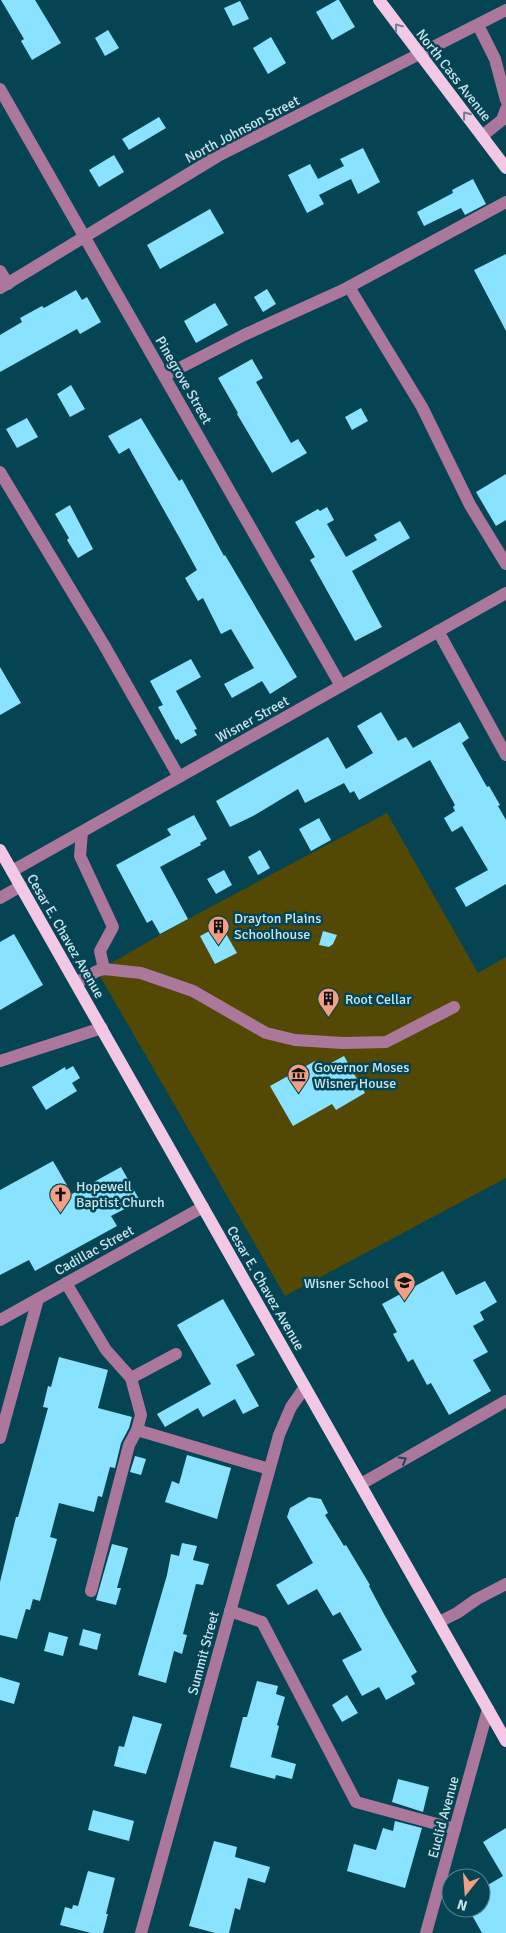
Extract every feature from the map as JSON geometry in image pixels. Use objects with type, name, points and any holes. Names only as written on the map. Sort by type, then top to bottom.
[{"type":"main road","name":"North Cass Avenue","points":[[379,0],[506,168]]},
{"type":"main road","name":"Cesar E. Chavez Avenue","points":[[0,850],[506,1741]]},
{"type":"street","name":"North Johnson Street","points":[[4,286],[218,156],[506,10]]},
{"type":"street","points":[[478,25],[495,59],[506,94],[506,100]]},
{"type":"street","name":"Pinegrove Street","points":[[0,89],[341,686]]},
{"type":"street","points":[[482,136],[502,120],[506,109]]},
{"type":"street","points":[[164,376],[244,335],[349,287],[506,202]]},
{"type":"street","points":[[0,271],[4,286]]},
{"type":"street","points":[[349,287],[422,407],[470,505],[506,564]]},
{"type":"street","points":[[0,472],[104,645],[179,777]]},
{"type":"street","name":"Wisner Street","points":[[12,871],[506,593]]},
{"type":"street","points":[[438,632],[506,755]]},
{"type":"street","points":[[82,832],[80,856],[113,927],[100,951],[104,969]]},
{"type":"street","points":[[0,898],[21,886]]},
{"type":"street","points":[[76,983],[104,969],[141,972],[193,991],[266,1033],[295,1040],[343,1043],[386,1042],[454,1007]]},
{"type":"street","points":[[0,1061],[102,1028]]},
{"type":"street","name":"Cadillac Street","points":[[0,1320],[203,1206]]},
{"type":"street","points":[[66,1283],[106,1350],[130,1378],[141,1415],[137,1430],[129,1445],[91,1592]]},
{"type":"street","points":[[0,1438],[38,1299]]},
{"type":"street","points":[[130,1378],[176,1354]]},
{"type":"street","name":"Summit Street","points":[[141,1933],[279,1435],[287,1414],[305,1387]]},
{"type":"street","points":[[361,1484],[506,1400]]},
{"type":"street","points":[[137,1430],[269,1469]]},
{"type":"street","points":[[439,1622],[506,1584]]},
{"type":"street","points":[[230,1611],[262,1622],[356,1802],[455,1829]]},
{"type":"street","name":"Euclid Avenue","points":[[426,1933],[488,1709]]},
{"type":"shaded area","points":[[387,813],[478,973],[506,957],[506,1178],[285,1296],[97,971],[188,919]]},
{"type":"building","points":[[1,0],[35,0],[61,43],[32,60],[21,41],[24,39]]},
{"type":"building","points":[[339,0],[355,27],[332,40],[316,12]]},
{"type":"building","points":[[240,1],[249,19],[233,26],[224,8]]},
{"type":"building","points":[[108,30],[119,48],[105,56],[95,38]]},
{"type":"building","points":[[271,37],[286,63],[268,74],[253,48]]},
{"type":"building","points":[[159,117],[166,128],[129,150],[122,139]]},
{"type":"building","points":[[363,148],[380,182],[358,194],[351,179],[319,195],[324,204],[307,213],[288,175],[310,164],[318,179],[344,166],[340,159]]},
{"type":"building","points":[[114,155],[124,172],[99,187],[89,170]]},
{"type":"building","points":[[473,179],[486,204],[465,215],[461,208],[424,226],[417,212],[453,193],[452,190]]},
{"type":"building","points":[[210,209],[224,233],[160,269],[147,245]]},
{"type":"building","points":[[506,254],[506,331],[474,270]]},
{"type":"building","points":[[267,289],[276,304],[263,312],[254,297]]},
{"type":"building","points":[[76,290],[82,300],[87,297],[101,322],[80,334],[77,329],[0,372],[0,335],[22,322],[20,318],[42,306],[44,308]]},
{"type":"building","points":[[215,303],[228,325],[196,343],[184,321]]},
{"type":"building","points":[[252,359],[263,378],[256,382],[291,443],[298,439],[307,453],[272,473],[218,378]]},
{"type":"building","points":[[71,385],[85,409],[70,417],[57,394]]},
{"type":"building","points":[[361,408],[368,421],[352,430],[345,417]]},
{"type":"building","points":[[27,418],[38,437],[17,448],[6,429]]},
{"type":"building","points":[[141,418],[179,481],[182,479],[224,556],[297,677],[270,694],[262,681],[232,698],[224,684],[254,668],[231,629],[221,634],[203,598],[198,601],[185,578],[197,570],[129,448],[119,454],[108,436]]},
{"type":"building","points":[[506,474],[506,520],[496,526],[476,492]]},
{"type":"building","points":[[70,505],[93,549],[78,558],[55,514]]},
{"type":"building","points":[[327,507],[334,520],[327,524],[346,557],[377,540],[374,535],[400,521],[410,538],[352,571],[382,627],[355,641],[310,560],[315,557],[295,522],[318,509],[320,511]]},
{"type":"building","points":[[191,659],[201,677],[176,691],[197,729],[194,730],[197,735],[181,744],[178,739],[176,740],[158,707],[163,705],[150,681]]},
{"type":"building","points":[[0,667],[21,703],[0,715]]},
{"type":"building","points":[[381,712],[398,741],[406,737],[413,748],[460,722],[469,738],[462,743],[487,787],[489,786],[500,805],[498,806],[506,820],[506,884],[466,907],[455,888],[488,870],[462,826],[452,832],[444,818],[455,811],[453,807],[455,805],[430,760],[359,800],[354,791],[350,793],[344,783],[305,803],[298,789],[253,816],[230,827],[216,801],[328,737],[346,769],[373,753],[357,726]]},
{"type":"building","points":[[194,815],[207,839],[200,843],[201,845],[160,867],[188,919],[160,934],[152,920],[147,923],[116,865],[171,835],[167,829]]},
{"type":"building","points":[[319,818],[331,840],[311,851],[299,829]]},
{"type":"building","points":[[260,850],[270,868],[258,875],[248,857]]},
{"type":"building","points":[[224,870],[232,885],[216,894],[207,879]]},
{"type":"building","name":"Drayton Plains Schoolhouse","points":[[221,925],[237,953],[215,964],[200,936]]},
{"type":"building","points":[[323,931],[337,935],[333,944],[329,947],[319,945]]},
{"type":"building","points":[[14,934],[43,985],[0,1010],[0,942]]},
{"type":"building","name":"Governor Moses Wisner House","points":[[344,1056],[365,1093],[336,1110],[332,1104],[293,1126],[270,1086],[315,1061],[320,1069]]},
{"type":"building","points":[[73,1066],[80,1078],[72,1083],[77,1091],[46,1110],[32,1087],[65,1067],[66,1070]]},
{"type":"building","name":"Hopewell Baptist Church","points":[[53,1161],[72,1194],[121,1167],[140,1201],[111,1216],[117,1226],[35,1271],[29,1260],[0,1275],[0,1190]]},
{"type":"building","points":[[443,1271],[456,1295],[485,1281],[497,1302],[480,1312],[484,1320],[473,1326],[488,1352],[473,1360],[491,1391],[449,1415],[431,1383],[427,1385],[413,1359],[408,1362],[393,1334],[397,1332],[382,1304]]},
{"type":"building","points":[[223,1299],[255,1355],[236,1365],[259,1406],[243,1414],[235,1399],[203,1417],[198,1408],[165,1427],[157,1414],[211,1384],[177,1325]]},
{"type":"building","points":[[59,1357],[108,1370],[98,1408],[132,1417],[129,1428],[121,1443],[115,1468],[110,1467],[102,1497],[98,1496],[94,1512],[59,1503],[50,1537],[57,1539],[40,1601],[33,1599],[30,1610],[26,1609],[17,1639],[0,1635],[0,1582],[16,1517],[18,1517],[48,1408],[43,1407],[48,1386],[51,1387]]},
{"type":"building","points":[[187,1455],[231,1468],[217,1519],[165,1502],[172,1481],[179,1484]]},
{"type":"building","points":[[135,1456],[146,1459],[141,1475],[130,1472]]},
{"type":"building","points":[[309,1497],[321,1499],[328,1513],[325,1515],[370,1585],[385,1616],[417,1672],[411,1676],[415,1684],[386,1700],[379,1687],[362,1696],[342,1660],[362,1650],[340,1612],[333,1616],[317,1589],[288,1605],[276,1585],[313,1563],[287,1517],[290,1508]]},
{"type":"building","points":[[182,1543],[197,1546],[193,1560],[209,1564],[203,1585],[196,1584],[183,1634],[187,1635],[182,1654],[174,1651],[166,1683],[138,1675],[167,1575],[171,1554],[179,1556]]},
{"type":"building","points":[[112,1544],[128,1548],[117,1588],[121,1588],[116,1605],[96,1600]]},
{"type":"building","points":[[83,1629],[101,1634],[97,1650],[79,1645]]},
{"type":"building","points":[[49,1632],[68,1637],[63,1656],[44,1651]]},
{"type":"building","points":[[0,1677],[20,1683],[14,1704],[0,1700]]},
{"type":"building","points":[[257,1681],[278,1686],[276,1694],[285,1697],[271,1757],[296,1764],[292,1779],[276,1775],[275,1779],[230,1767],[243,1717],[247,1717]]},
{"type":"building","points":[[347,1695],[358,1713],[342,1722],[332,1705]]},
{"type":"building","points":[[133,1716],[162,1724],[146,1774],[114,1766],[119,1746],[124,1747]]},
{"type":"building","points":[[398,1779],[429,1787],[423,1812],[392,1802]]},
{"type":"building","points":[[93,1810],[134,1821],[129,1841],[88,1830]]},
{"type":"building","points":[[395,1821],[422,1828],[405,1888],[347,1871],[354,1844],[376,1850],[383,1828],[393,1831]]},
{"type":"building","points":[[506,1828],[506,1933],[482,1933],[474,1918],[491,1918],[491,1883],[503,1876],[483,1842]]},
{"type":"building","points":[[214,1841],[237,1847],[235,1857],[270,1867],[265,1883],[248,1878],[240,1910],[235,1908],[229,1933],[215,1933],[189,1926]]},
{"type":"building","points":[[88,1871],[115,1878],[103,1933],[91,1933],[60,1925],[65,1907],[72,1909],[73,1905],[78,1906]]},
{"type":"place","name":"Drayton Plains Schoolhouse","points":[[218,945]]},
{"type":"place","name":"Root Cellar","points":[[329,1018]]},
{"type":"place","name":"Governor Moses Wisner House","points":[[298,1094]]},
{"type":"place","name":"Hopewell Baptist Church","points":[[60,1213]]},
{"type":"place","name":"Wisner School","points":[[405,1302]]}]
